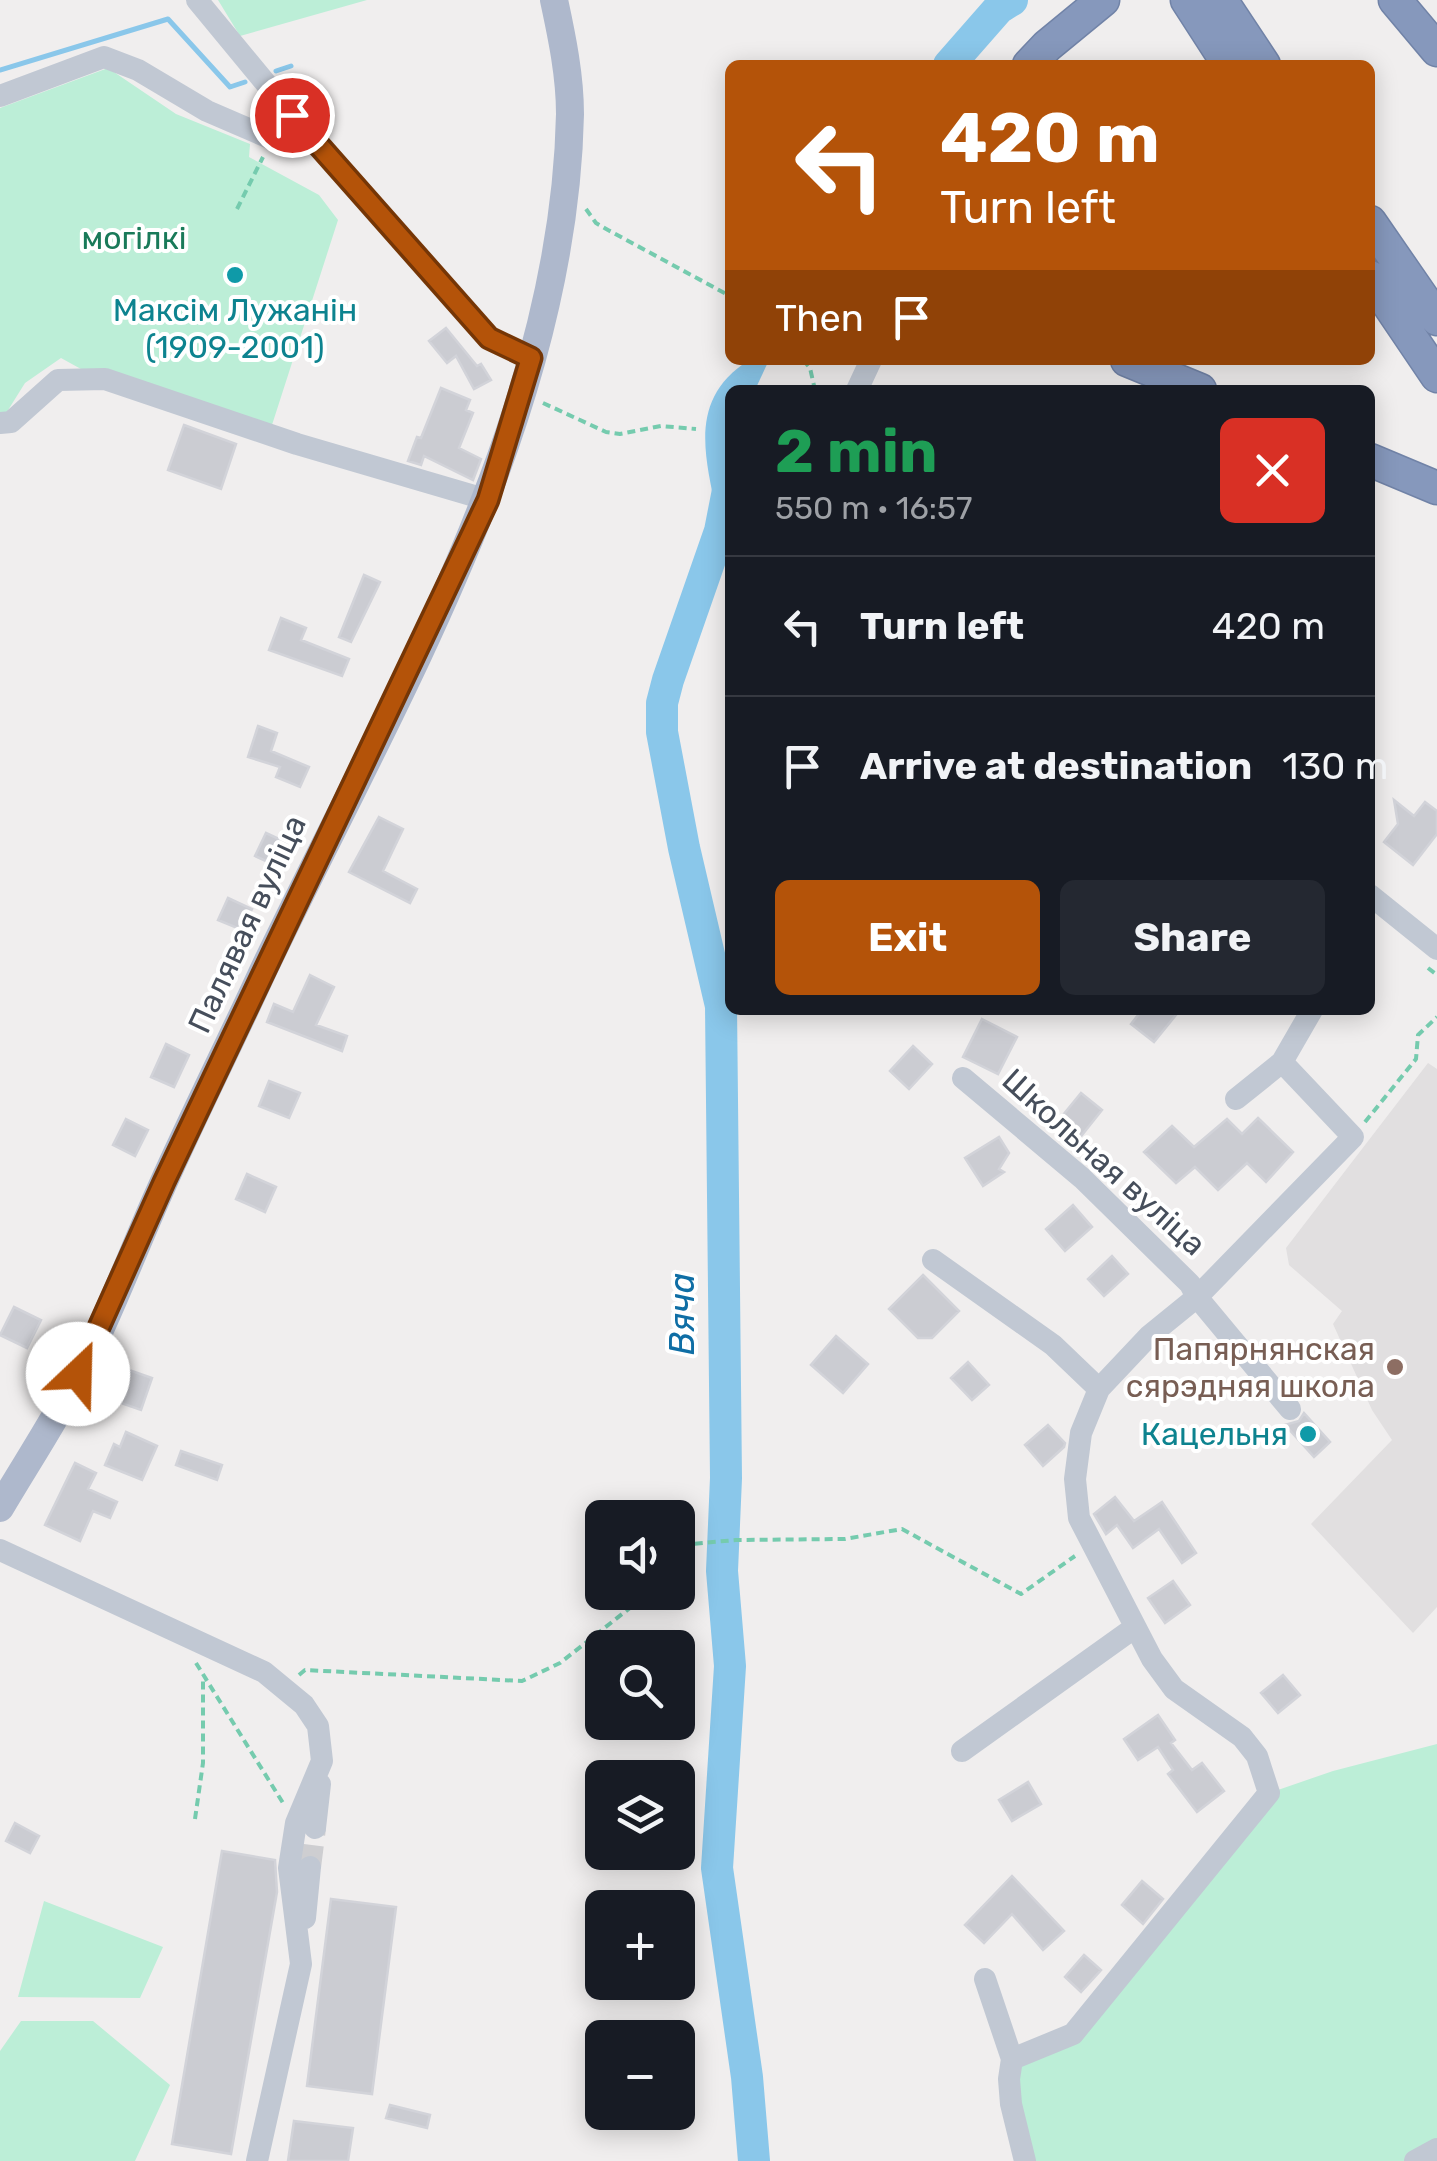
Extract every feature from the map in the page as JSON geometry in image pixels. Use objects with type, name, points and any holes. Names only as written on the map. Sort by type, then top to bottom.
[{"type":"highway","points":[[1033,60],[1103,0]]},
{"type":"highway","points":[[1187,0],[1226,60]]},
{"type":"highway","points":[[1221,0],[1261,60]]},
{"type":"highway","points":[[1396,0],[1437,50]]},
{"type":"highway","points":[[1375,229],[1437,319]]},
{"type":"highway","points":[[1375,284],[1437,376]]},
{"type":"highway","points":[[1139,365],[1188,385]]},
{"type":"highway","points":[[1375,462],[1437,488]]},
{"type":"main road","name":"Палявая вуліца","points":[[0,1508],[78,1374],[172,1164],[400,692],[488,500],[531,358],[560,234],[570,110],[554,0]]},
{"type":"street","points":[[197,0],[300,124],[489,338],[531,358]]},
{"type":"street","points":[[0,96],[104,57],[138,70],[207,110],[272,139],[300,124]]},
{"type":"street","points":[[0,423],[11,422],[58,380],[105,379],[297,444],[488,500]]},
{"type":"street","points":[[1375,899],[1437,948]]},
{"type":"street","points":[[1236,1099],[1282,1062],[1309,1015]]},
{"type":"street","points":[[1012,2060],[1073,2034],[1269,1794],[1257,1756],[1242,1737],[1174,1689],[1134,1628],[1079,1518],[1074,1479],[1081,1433],[1099,1389],[1150,1336],[1197,1297],[1353,1137],[1282,1062]]},
{"type":"street","name":"Школьная вуліца","points":[[963,1078],[1082,1178],[1190,1284],[1290,1409]]},
{"type":"street","points":[[932,1260],[1054,1346],[1099,1389]]},
{"type":"street","points":[[47,1360],[78,1374]]},
{"type":"street","points":[[0,1550],[264,1672],[304,1705],[318,1726],[322,1761],[306,1826],[289,1868],[301,1964]]},
{"type":"street","points":[[962,1752],[1134,1628]]},
{"type":"street","points":[[257,2161],[301,1964],[310,1867]]},
{"type":"street","points":[[985,1979],[1012,2060],[1008,2079],[1011,2104],[1025,2161]]},
{"type":"street","points":[[1415,2161],[1437,2150]]},
{"type":"path","points":[[237,209],[272,139]]},
{"type":"path","points":[[585,207],[596,223],[725,293]]},
{"type":"path","points":[[517,400],[538,402],[606,432],[620,434],[661,426],[696,429]]},
{"type":"path","points":[[1353,1137],[1416,1059],[1418,1035],[1437,1017]]},
{"type":"path","points":[[695,1544],[845,1539],[902,1528],[1021,1594],[1093,1544]]},
{"type":"path","points":[[283,1688],[306,1670],[522,1680],[560,1663],[627,1610]]},
{"type":"path","points":[[182,1632],[203,1678],[306,1826]]},
{"type":"path","points":[[195,1818],[203,1763],[203,1678]]},
{"type":"shaded area","name":"Папярнянская сярэдняя школа","points":[[1428,1063],[1437,1069],[1437,1607],[1413,1633],[1311,1524],[1392,1440],[1372,1410],[1333,1324],[1342,1311],[1289,1265],[1286,1248]]},
{"type":"green space","points":[[218,0],[367,0],[240,36]]},
{"type":"green space","name":"могілкі","points":[[108,68],[176,114],[250,144],[249,157],[319,195],[338,220],[271,428],[90,374],[61,358],[25,383],[5,415],[0,413],[0,108]]},
{"type":"green space","points":[[1437,1744],[1437,2149],[1415,2161],[1025,2161],[1012,2059],[1073,2034],[1269,1793],[1333,1771]]},
{"type":"green space","points":[[44,1901],[163,1947],[140,1998],[18,1997]]},
{"type":"green space","points":[[21,2021],[93,2021],[170,2085],[135,2161],[0,2161],[0,2051]]},
{"type":"water","points":[[743,365],[767,365],[757,385],[725,385],[725,514],[720,531],[705,437],[707,416],[728,377]]},
{"type":"building","points":[[446,328],[491,380],[474,389],[456,356],[447,363],[429,341]]},
{"type":"building","points":[[441,388],[470,400],[466,410],[473,413],[459,448],[481,459],[473,480],[424,456],[421,465],[408,461]]},
{"type":"building","points":[[184,425],[236,444],[221,489],[168,470]]},
{"type":"building","points":[[364,575],[380,582],[351,642],[339,637]]},
{"type":"building","points":[[281,618],[306,628],[301,640],[349,659],[342,676],[269,650]]},
{"type":"building","points":[[258,726],[277,733],[271,751],[309,767],[300,787],[276,777],[280,767],[248,757]]},
{"type":"building","points":[[1394,800],[1414,816],[1425,802],[1437,811],[1437,834],[1413,865],[1384,842],[1398,824]]},
{"type":"building","points":[[379,817],[403,829],[383,871],[417,889],[410,903],[349,872]]},
{"type":"building","points":[[266,833],[290,844],[279,867],[255,856]]},
{"type":"building","points":[[228,898],[252,909],[242,930],[218,920]]},
{"type":"building","points":[[310,975],[334,987],[316,1025],[347,1036],[342,1051],[267,1022],[274,1004],[293,1012]]},
{"type":"building","points":[[1138,1015],[1176,1015],[1154,1042],[1131,1024]]},
{"type":"building","points":[[982,1019],[1017,1037],[998,1074],[963,1057]]},
{"type":"building","points":[[166,1044],[189,1055],[174,1087],[151,1077]]},
{"type":"building","points":[[913,1046],[932,1064],[909,1089],[890,1071]]},
{"type":"building","points":[[269,1081],[300,1093],[289,1118],[259,1106]]},
{"type":"building","points":[[1081,1093],[1102,1110],[1078,1140],[1066,1131],[1073,1122],[1063,1115]]},
{"type":"building","points":[[1258,1118],[1293,1152],[1266,1182],[1247,1163],[1218,1190],[1195,1167],[1176,1183],[1144,1152],[1172,1126],[1194,1147],[1227,1119],[1242,1134]]},
{"type":"building","points":[[126,1119],[148,1130],[135,1156],[113,1145]]},
{"type":"building","points":[[999,1137],[1009,1153],[999,1169],[1004,1172],[983,1186],[965,1158]]},
{"type":"building","points":[[247,1174],[276,1187],[265,1212],[236,1199]]},
{"type":"building","points":[[1073,1205],[1092,1227],[1065,1251],[1046,1229]]},
{"type":"building","points":[[1112,1256],[1128,1274],[1104,1296],[1088,1279]]},
{"type":"building","points":[[923,1275],[959,1311],[932,1338],[918,1338],[889,1309]]},
{"type":"building","points":[[14,1307],[41,1320],[27,1348],[0,1335]]},
{"type":"building","points":[[836,1336],[868,1364],[843,1393],[811,1365]]},
{"type":"building","points":[[968,1362],[989,1385],[972,1400],[951,1378]]},
{"type":"building","points":[[129,1370],[152,1378],[141,1410],[118,1402]]},
{"type":"building","name":"Кацельня","points":[[1304,1413],[1330,1442],[1314,1457],[1285,1425],[1299,1421]]},
{"type":"building","points":[[1048,1425],[1065,1443],[1043,1466],[1025,1445]]},
{"type":"building","points":[[126,1432],[157,1446],[142,1480],[105,1465],[114,1444],[120,1447]]},
{"type":"building","points":[[181,1451],[222,1465],[217,1480],[176,1465]]},
{"type":"building","points":[[75,1463],[96,1473],[88,1489],[117,1502],[110,1518],[93,1511],[80,1541],[45,1525]]},
{"type":"building","points":[[1115,1497],[1134,1521],[1162,1502],[1196,1553],[1182,1563],[1159,1529],[1133,1548],[1117,1525],[1106,1534],[1094,1514]]},
{"type":"building","points":[[1173,1581],[1190,1605],[1165,1623],[1148,1598]]},
{"type":"building","points":[[1283,1675],[1300,1695],[1278,1713],[1261,1693]]},
{"type":"building","points":[[1158,1715],[1175,1740],[1171,1743],[1192,1770],[1202,1763],[1224,1791],[1197,1812],[1168,1774],[1173,1770],[1158,1747],[1138,1760],[1124,1739]]},
{"type":"building","points":[[1028,1782],[1041,1804],[1012,1821],[999,1800]]},
{"type":"building","points":[[15,1823],[39,1836],[30,1853],[6,1841]]},
{"type":"building","points":[[222,1851],[275,1860],[277,1892],[231,2154],[172,2144]]},
{"type":"building","points":[[1012,1876],[1064,1931],[1043,1950],[1012,1914],[984,1943],[965,1925]]},
{"type":"building","points":[[1142,1881],[1163,1899],[1143,1924],[1122,1905]]},
{"type":"building","points":[[331,1899],[396,1907],[372,2094],[307,2086]]},
{"type":"building","points":[[1084,1955],[1101,1970],[1081,1992],[1065,1977]]},
{"type":"building","points":[[390,2105],[430,2115],[427,2128],[386,2118]]},
{"type":"building","points":[[294,2121],[353,2128],[348,2161],[288,2161]]},
{"type":"waterway","name":"Вяча","points":[[953,60],[999,8],[1012,0]]},
{"type":"waterway","points":[[0,70],[168,19],[230,87],[245,82]]},
{"type":"waterway","points":[[276,71],[291,66]]},
{"type":"waterway","name":"Вяча","points":[[725,506],[720,531],[668,680],[662,703],[662,732],[721,1006],[726,1478],[722,1571],[730,1666],[717,1868],[747,2077],[754,2161]]},
{"type":"tunnel","points":[[310,1867],[315,1828]]},
{"type":"place","name":"Максiм Лужанiн (1909-2001)","points":[[235,275]]},
{"type":"place","name":"Папярнянская сярэдняя школа","points":[[1395,1367]]},
{"type":"place","name":"Кацельня","points":[[1308,1434]]},
{"type":"route","points":[[78,1374],[164,1182],[488,500],[531,358],[489,338],[292,115]]}]
